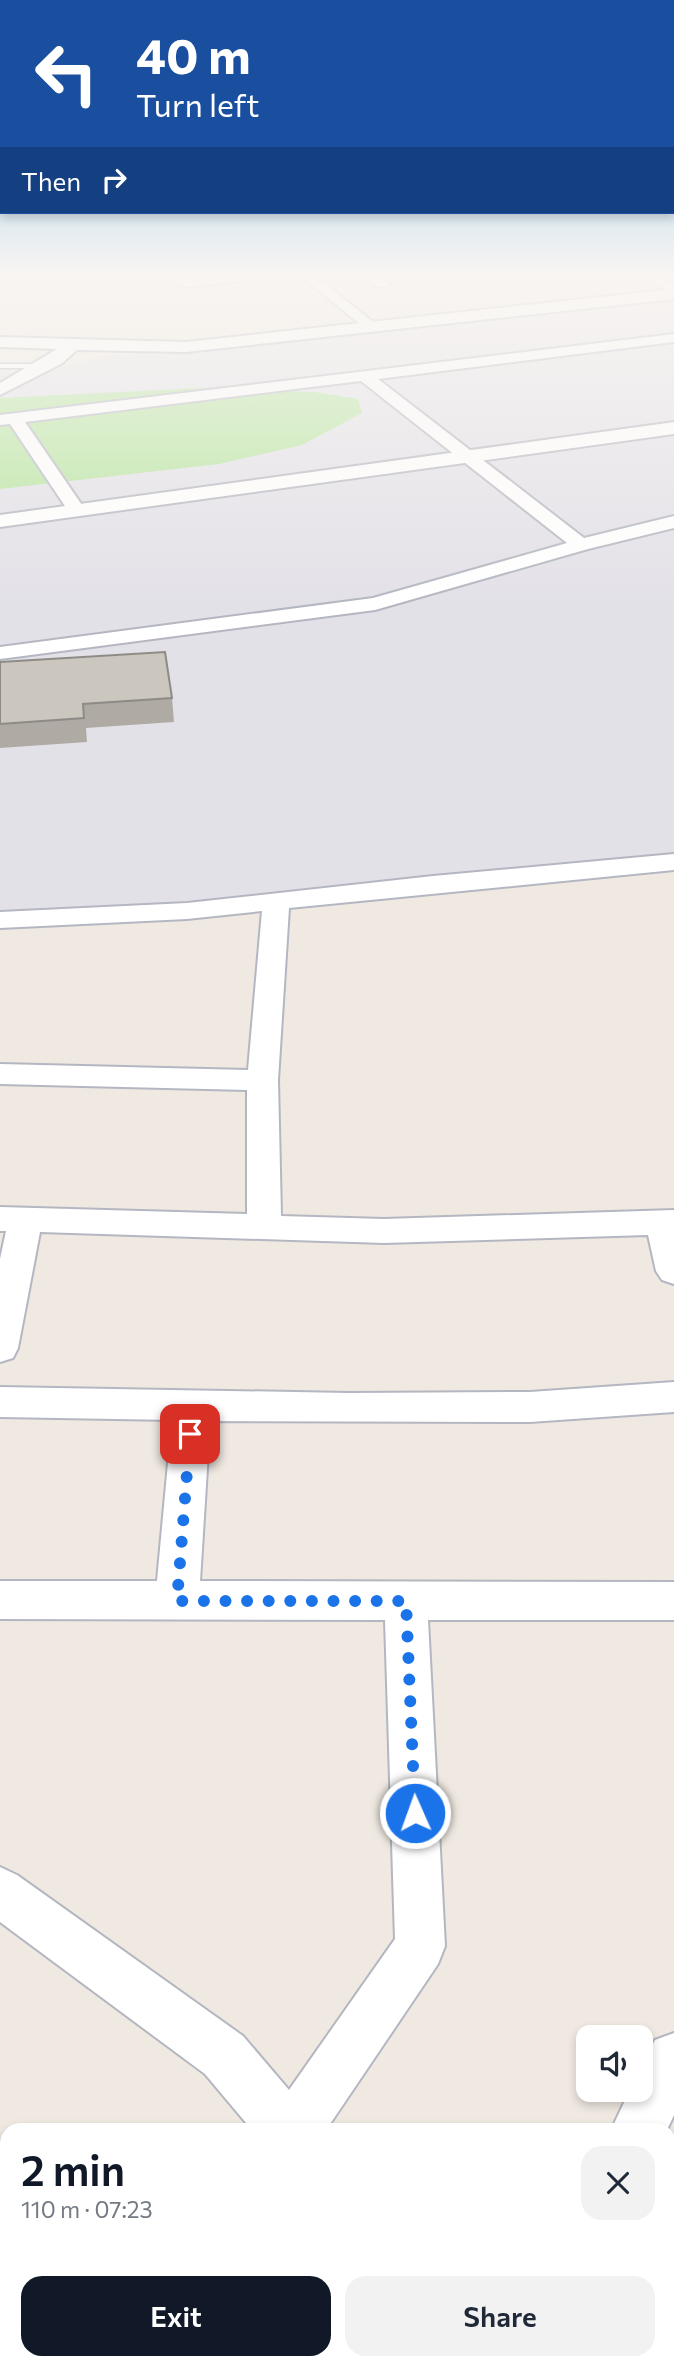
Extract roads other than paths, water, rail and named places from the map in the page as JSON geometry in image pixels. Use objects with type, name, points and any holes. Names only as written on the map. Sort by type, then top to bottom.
[{"type":"street","points":[[7,420],[288,386]]},
{"type":"street","points":[[377,386],[581,545]]},
{"type":"street","points":[[7,420],[77,511]]},
{"type":"street","points":[[0,521],[674,428]]},
{"type":"street","points":[[1,651],[375,604],[581,545],[674,522]]},
{"type":"street","points":[[0,920],[187,911],[674,862]]},
{"type":"street","points":[[264,1227],[263,1080],[276,901]]},
{"type":"street","points":[[0,1074],[263,1080]]},
{"type":"street","points":[[0,1348],[13,1220],[384,1231],[668,1222],[674,1271]]},
{"type":"street","points":[[0,1402],[530,1408],[674,1396]]},
{"type":"street","points":[[177,1601],[192,1406]]},
{"type":"street","points":[[0,1600],[674,1601]]},
{"type":"street","points":[[299,2123],[420,1946],[406,1601]]},
{"type":"street","points":[[0,1892],[225,2055],[281,2123]]},
{"type":"street","points":[[642,2123],[674,2059]]}]
